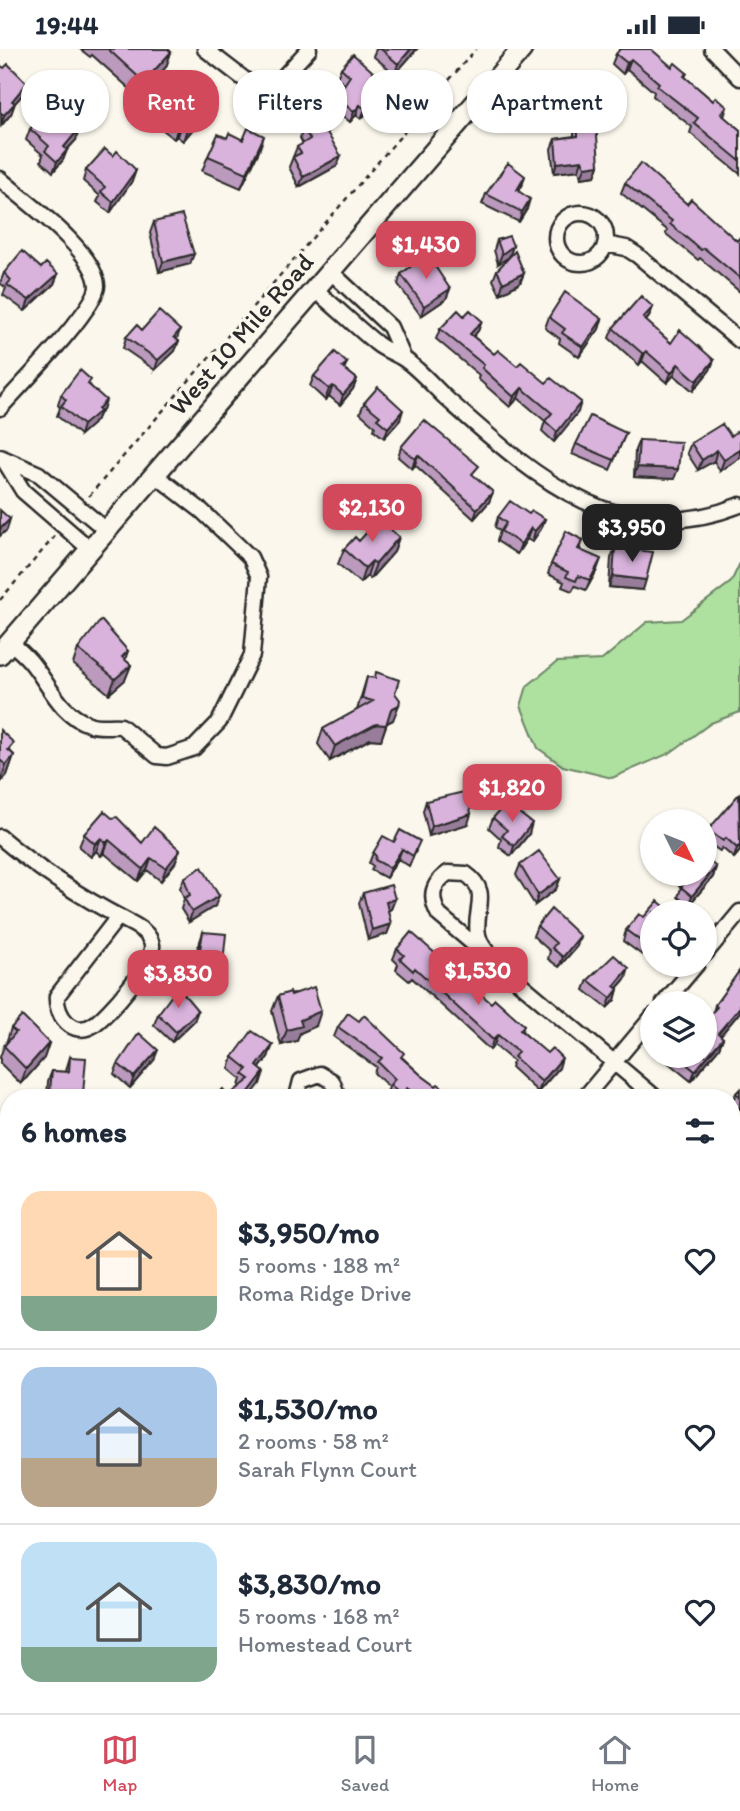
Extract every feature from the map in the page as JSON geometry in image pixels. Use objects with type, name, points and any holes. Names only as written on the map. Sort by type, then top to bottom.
[{"type":"main road","name":"West 10 Mile Road","points":[[5,648],[522,49]]},
{"type":"street","points":[[205,49],[266,96],[309,49]]},
{"type":"street","points":[[720,52],[740,78]]},
{"type":"street","points":[[0,179],[80,251],[92,269],[97,285],[92,300],[77,321],[0,408]]},
{"type":"street","points":[[605,244],[626,248],[637,255],[740,341]]},
{"type":"street","points":[[331,272],[390,327],[404,359]]},
{"type":"street","points":[[315,291],[377,344],[404,359],[528,470],[589,504],[624,515],[656,518],[712,513],[740,505]]},
{"type":"street","points":[[2,459],[39,474],[106,530]]},
{"type":"street","points":[[2,459],[23,491],[90,549]]},
{"type":"street","points":[[5,648],[29,659],[50,691],[82,722],[101,727],[121,726],[157,756],[167,757],[194,748],[219,722],[252,655],[259,577],[250,557],[202,511],[154,474]]},
{"type":"street","points":[[0,838],[57,883],[118,917],[145,933],[152,947],[149,961],[97,1023],[85,1028],[70,1025],[57,1010],[57,996],[118,917]]},
{"type":"street","points":[[493,959],[478,939],[477,924],[482,898],[480,889],[466,874],[448,873],[433,889],[435,907],[445,921],[645,1089]]},
{"type":"street","points":[[717,940],[740,912]]},
{"type":"street","points":[[674,991],[686,977]]},
{"type":"street","points":[[591,1089],[640,1032]]},
{"type":"street","points":[[299,1089],[301,1081],[320,1074],[332,1081],[335,1089]]},
{"type":"path","points":[[79,507],[476,49]]},
{"type":"path","points":[[0,600],[63,526]]},
{"type":"green space","points":[[740,563],[740,712],[711,723],[670,753],[612,778],[563,766],[538,748],[521,706],[527,686],[557,662],[602,660],[647,622],[681,620],[731,582]]},
{"type":"building","points":[[108,49],[168,49],[171,52],[155,70],[131,70]]},
{"type":"building","points":[[381,49],[411,49],[398,64]]},
{"type":"building","points":[[620,49],[651,49],[672,67],[675,63],[687,73],[684,76],[713,101],[716,97],[727,107],[721,114],[740,130],[740,161],[694,123],[698,118],[657,86],[659,83],[631,59],[627,63],[616,54]]},
{"type":"building","points":[[353,54],[371,70],[361,70],[361,106],[354,112],[347,106],[347,80],[350,76],[347,70],[341,68]]},
{"type":"building","points":[[8,64],[21,77],[21,90],[12,101],[15,103],[4,115],[0,112],[0,65],[4,68]]},
{"type":"building","points":[[34,133],[76,133],[64,147],[67,150],[57,162],[45,151],[49,146]]},
{"type":"building","points":[[229,133],[243,140],[246,133],[264,136],[247,173],[208,156],[218,134],[227,138]]},
{"type":"building","points":[[306,133],[327,133],[341,156],[303,177],[293,157],[301,153],[297,147],[310,139]]},
{"type":"building","points":[[578,133],[597,133],[599,165],[585,167],[582,160],[557,163],[555,139],[578,136]]},
{"type":"building","points":[[105,149],[113,156],[117,151],[136,170],[113,202],[101,192],[105,187],[86,170]]},
{"type":"building","points":[[508,163],[525,176],[517,190],[530,199],[522,212],[486,194]]},
{"type":"building","points":[[641,163],[687,204],[691,199],[737,241],[740,239],[740,278],[704,248],[701,250],[670,224],[672,221],[625,183]]},
{"type":"building","points":[[182,215],[194,254],[163,262],[154,222]]},
{"type":"building","points":[[509,236],[513,246],[502,254],[497,240]]},
{"type":"building","points":[[22,251],[41,268],[46,263],[58,274],[29,300],[7,285],[11,280],[4,273]]},
{"type":"building","points":[[515,251],[524,273],[503,283],[497,270]]},
{"type":"building","points":[[427,254],[450,289],[424,306],[401,274]]},
{"type":"building","points":[[565,292],[602,319],[583,347],[562,333],[565,329],[549,317]]},
{"type":"building","points":[[641,296],[653,307],[643,318],[671,343],[680,330],[714,360],[697,381],[678,364],[671,373],[646,351],[643,354],[613,328]]},
{"type":"building","points":[[458,310],[464,316],[470,310],[482,321],[470,334],[494,354],[498,350],[517,366],[521,362],[546,383],[551,378],[581,402],[557,432],[545,421],[552,413],[522,388],[514,397],[482,368],[484,365],[440,329]]},
{"type":"building","points":[[159,311],[180,330],[174,337],[179,341],[158,360],[126,337],[137,325],[142,330]]},
{"type":"building","points":[[335,352],[347,363],[342,367],[357,379],[343,395],[333,386],[329,389],[314,376]]},
{"type":"building","points":[[80,370],[91,380],[88,384],[106,400],[98,409],[100,411],[83,425],[61,406],[66,400],[61,395]]},
{"type":"building","points":[[378,387],[403,410],[388,428],[377,419],[380,416],[364,403]]},
{"type":"building","points":[[590,416],[626,433],[614,460],[576,444]]},
{"type":"building","points":[[424,420],[479,466],[472,474],[493,492],[477,509],[418,455],[415,459],[401,447]]},
{"type":"building","points":[[722,424],[731,436],[740,429],[740,450],[724,460],[717,450],[702,460],[691,443]]},
{"type":"building","points":[[639,440],[681,442],[678,469],[637,467]]},
{"type":"building","points":[[510,501],[529,514],[532,511],[545,519],[535,531],[531,528],[521,544],[501,531],[506,523],[498,517]]},
{"type":"building","points":[[0,510],[10,519],[0,529]]},
{"type":"building","points":[[379,519],[399,537],[376,564],[372,561],[365,568],[344,549],[355,537],[359,541]]},
{"type":"building","points":[[566,531],[583,540],[578,549],[601,559],[590,580],[578,576],[576,581],[566,577],[568,572],[551,564]]},
{"type":"building","points":[[615,548],[653,552],[646,580],[613,576]]},
{"type":"building","points":[[101,620],[128,651],[122,657],[131,665],[115,679],[78,649]]},
{"type":"building","points":[[376,672],[399,680],[395,693],[400,700],[399,705],[391,709],[386,725],[376,724],[335,746],[323,729],[373,701],[362,698],[367,677],[375,678]]},
{"type":"building","points":[[0,730],[14,743],[8,750],[14,755],[6,765],[0,760]]},
{"type":"building","points":[[468,791],[471,814],[432,826],[426,801]]},
{"type":"building","points":[[739,794],[740,845],[737,848],[726,838],[723,841],[718,837],[718,818]]},
{"type":"building","points":[[506,803],[532,823],[514,846],[502,836],[507,830],[493,818]]},
{"type":"building","points":[[104,811],[112,818],[117,817],[142,843],[154,827],[180,850],[166,868],[151,858],[143,869],[109,840],[106,843],[101,838],[95,844],[84,834]]},
{"type":"building","points":[[400,830],[420,841],[413,856],[402,849],[390,868],[375,860],[373,853],[383,836],[394,842]]},
{"type":"building","points":[[539,851],[560,879],[538,895],[520,865]]},
{"type":"building","points":[[202,867],[219,896],[192,912],[184,898],[190,895],[184,878]]},
{"type":"building","points":[[391,885],[395,899],[386,902],[391,924],[372,930],[363,893]]},
{"type":"building","points":[[682,886],[700,886],[692,896]]},
{"type":"building","points":[[551,909],[580,936],[563,957],[552,948],[556,943],[537,926]]},
{"type":"building","points":[[640,915],[640,940],[626,930]]},
{"type":"building","points":[[203,932],[226,934],[222,972],[194,969]]},
{"type":"building","points":[[411,932],[491,1003],[495,999],[524,1025],[520,1030],[547,1053],[552,1048],[562,1058],[542,1082],[514,1057],[518,1052],[498,1035],[493,1040],[415,968],[413,971],[400,959],[404,955],[397,949]]},
{"type":"building","points":[[614,955],[629,968],[614,986],[618,989],[611,998],[588,980]]},
{"type":"building","points":[[740,970],[740,1007],[718,1033],[723,1038],[717,1045],[717,1007],[717,1002]]},
{"type":"building","points":[[178,987],[198,1011],[176,1032],[158,1014]]},
{"type":"building","points":[[314,987],[321,1011],[300,1020],[302,1026],[287,1030],[278,996],[290,992],[291,995]]},
{"type":"building","points":[[348,1013],[359,1021],[364,1015],[404,1053],[401,1057],[421,1075],[445,1089],[394,1089],[390,1085],[395,1079],[378,1062],[382,1058],[338,1027]]},
{"type":"building","points":[[22,1016],[49,1043],[26,1069],[4,1046],[16,1032],[11,1028]]},
{"type":"building","points":[[252,1031],[273,1045],[257,1066],[264,1072],[251,1089],[237,1089],[250,1079],[243,1074],[248,1069],[233,1057]]},
{"type":"building","points":[[139,1033],[158,1050],[134,1077],[118,1064]]},
{"type":"building","points":[[70,1057],[86,1058],[83,1089],[50,1089],[52,1071],[69,1072]]}]
